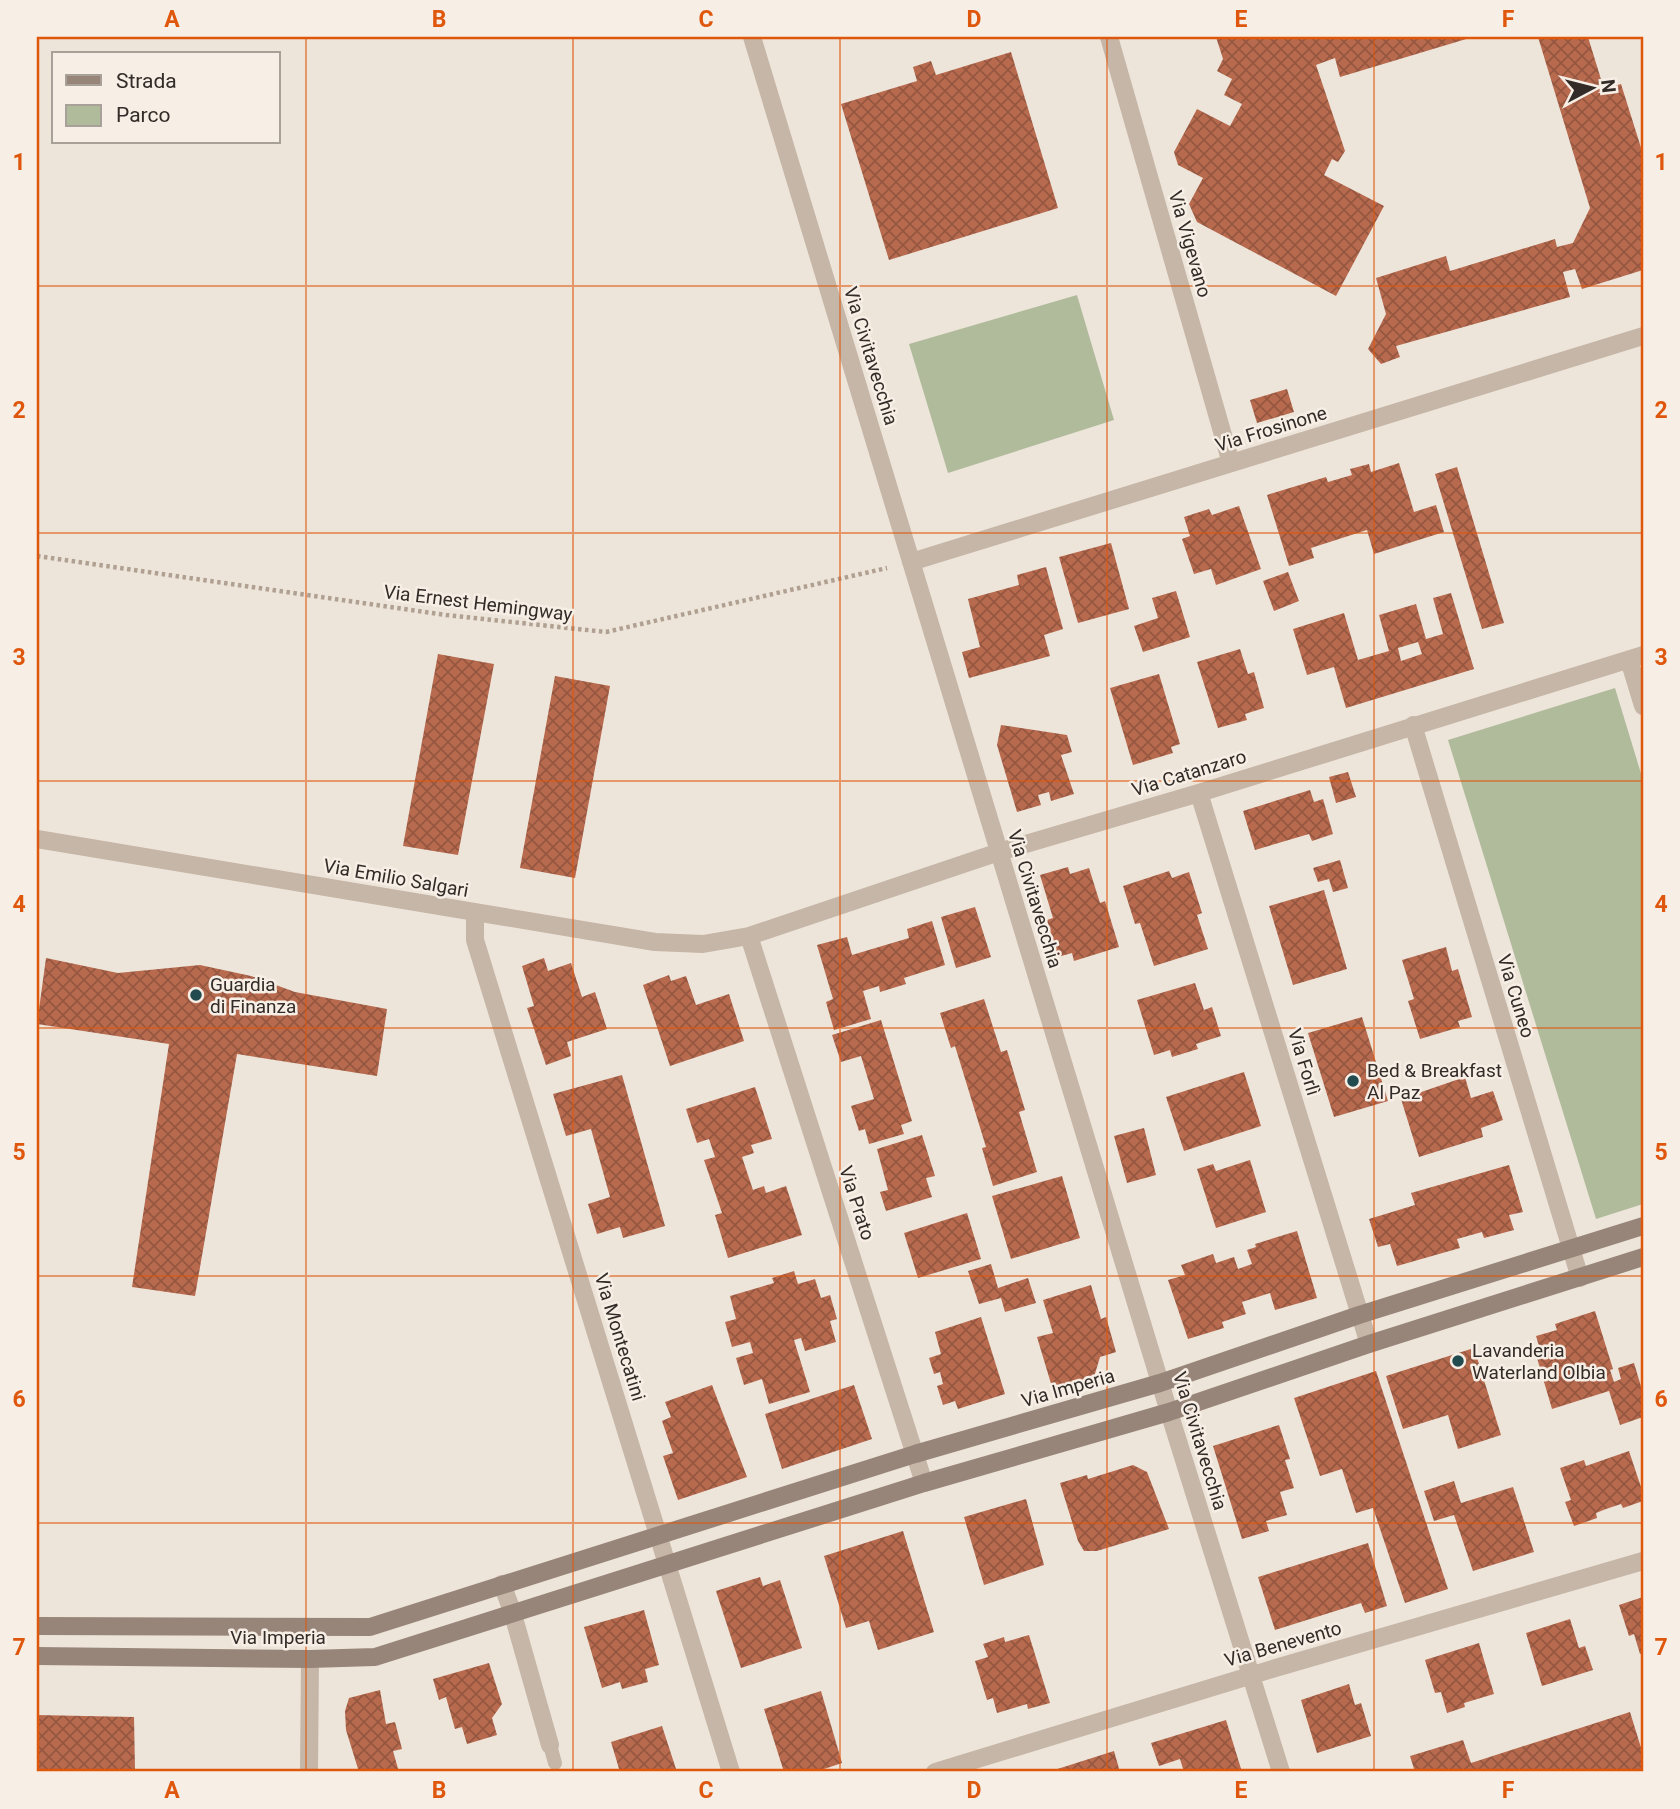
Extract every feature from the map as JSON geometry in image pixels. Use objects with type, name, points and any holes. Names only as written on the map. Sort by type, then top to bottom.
[{"type":"street","name":"Via Civitavecchia","points":[[752,37],[1160,1383],[1281,1772]]},
{"type":"street","name":"Via Vigevano","points":[[1109,37],[1231,463]]},
{"type":"street","name":"Via Frosinone","points":[[911,562],[1643,336]]},
{"type":"street","name":"Via Catanzaro","points":[[749,936],[999,852],[1199,793],[1636,657]]},
{"type":"street","points":[[1636,657],[1643,706]]},
{"type":"street","name":"Via Cuneo","points":[[1413,726],[1580,1278]]},
{"type":"street","name":"Via Forlì","points":[[1199,793],[1368,1344]]},
{"type":"street","name":"Via Emilio Salgari","points":[[37,839],[655,942],[703,944],[749,936]]},
{"type":"street","name":"Via Montecatini","points":[[475,912],[475,940],[732,1772]]},
{"type":"street","name":"Via Prato","points":[[749,936],[924,1483]]},
{"type":"street","name":"Via Imperia","points":[[37,1626],[370,1627],[915,1454],[1160,1383],[1359,1315],[1643,1226]]},
{"type":"street","name":"Via Imperia","points":[[37,1656],[310,1659],[375,1657],[512,1611],[924,1483],[1169,1412],[1368,1344],[1643,1257]]},
{"type":"street","name":"Via Benevento","points":[[935,1772],[1643,1561]]},
{"type":"street","points":[[502,1584],[550,1745]]},
{"type":"street","points":[[309,1772],[310,1659]]},
{"type":"lane","points":[[550,1745],[555,1763]]},
{"type":"path","name":"Via Ernest Hemingway","points":[[37,556],[446,615],[606,632],[911,562]]},
{"type":"green space","points":[[1077,295],[1114,420],[948,473],[909,344]]},
{"type":"green space","points":[[1615,688],[1643,780],[1643,1204],[1596,1219],[1448,740]]},
{"type":"building","points":[[1216,37],[1473,37],[1340,77],[1335,58],[1316,65],[1345,151],[1338,162],[1332,159],[1324,175],[1384,206],[1336,296],[1197,222],[1189,204],[1203,178],[1178,165],[1174,152],[1197,109],[1230,126],[1242,104],[1224,95],[1232,79],[1217,71],[1223,59]]},
{"type":"building","points":[[1538,37],[1588,37],[1604,89],[1621,84],[1643,154],[1643,270],[1582,289],[1575,269],[1563,272],[1570,297],[1396,346],[1400,357],[1381,364],[1368,349],[1386,314],[1376,278],[1446,256],[1450,271],[1555,239],[1557,247],[1573,243],[1590,208]]},
{"type":"building","points":[[1011,52],[1058,208],[889,260],[841,104],[917,81],[913,67],[931,61],[936,75]]},
{"type":"building","points":[[1287,389],[1294,412],[1257,423],[1250,400]]},
{"type":"building","points":[[1399,463],[1414,512],[1436,505],[1444,532],[1374,554],[1367,530],[1311,548],[1314,558],[1289,566],[1267,495],[1326,477],[1328,482],[1352,475],[1350,469],[1369,464],[1371,472]]},
{"type":"building","points":[[1457,467],[1504,623],[1482,629],[1435,474]]},
{"type":"building","points":[[1239,506],[1261,569],[1216,585],[1211,569],[1194,574],[1182,539],[1190,536],[1184,517],[1209,509],[1212,515]]},
{"type":"building","points":[[1111,543],[1129,609],[1078,623],[1059,557]]},
{"type":"building","points":[[1046,567],[1063,629],[1044,635],[1050,656],[969,678],[962,652],[980,647],[968,599],[1019,585],[1017,575]]},
{"type":"building","points":[[1288,572],[1299,601],[1274,611],[1263,581]]},
{"type":"building","points":[[1176,591],[1190,637],[1143,652],[1134,626],[1158,618],[1152,598]]},
{"type":"building","points":[[1451,593],[1474,669],[1346,708],[1334,667],[1307,675],[1293,629],[1344,613],[1358,660],[1389,651],[1379,615],[1416,604],[1426,639],[1443,634],[1433,598]],"holes":[[[1418,642],[1422,654],[1401,661],[1398,648]]]},
{"type":"building","points":[[1240,649],[1248,674],[1254,672],[1264,708],[1245,714],[1247,720],[1218,728],[1197,662]]},
{"type":"building","points":[[438,654],[494,664],[458,855],[403,846]]},
{"type":"building","points":[[1159,674],[1180,744],[1171,747],[1173,753],[1133,765],[1110,688]]},
{"type":"building","points":[[555,676],[610,686],[575,878],[520,868]]},
{"type":"building","points":[[1001,725],[1067,735],[1072,752],[1061,755],[1074,794],[1051,801],[1049,792],[1038,795],[1041,805],[1017,812],[997,745]]},
{"type":"building","points":[[1348,772],[1356,797],[1336,803],[1329,777]]},
{"type":"building","points":[[1310,790],[1314,802],[1323,799],[1333,834],[1312,841],[1309,834],[1255,850],[1243,811]]},
{"type":"building","points":[[1340,860],[1348,888],[1333,892],[1329,879],[1318,882],[1313,868]]},
{"type":"building","points":[[1068,867],[1070,874],[1089,868],[1100,903],[1105,901],[1119,947],[1074,961],[1072,953],[1058,957],[1047,920],[1053,918],[1040,875]]},
{"type":"building","points":[[1169,871],[1172,878],[1189,872],[1202,913],[1197,915],[1208,949],[1154,966],[1140,923],[1135,924],[1123,886]]},
{"type":"building","points":[[1324,890],[1347,969],[1293,985],[1269,906]]},
{"type":"building","points":[[975,907],[991,957],[956,968],[941,917]]},
{"type":"building","points":[[932,921],[945,965],[904,978],[906,984],[880,992],[879,986],[863,991],[871,1019],[834,1030],[826,1002],[833,999],[817,945],[847,937],[852,955],[909,938],[907,929]]},
{"type":"building","points":[[1446,947],[1452,971],[1458,969],[1472,1017],[1458,1021],[1460,1027],[1420,1039],[1408,1001],[1414,999],[1402,960]]},
{"type":"building","points":[[46,958],[118,973],[200,965],[251,976],[295,992],[387,1009],[377,1076],[237,1054],[195,1296],[132,1287],[169,1044],[37,1024]]},
{"type":"building","points":[[544,958],[548,971],[571,963],[582,997],[595,992],[607,1029],[567,1042],[571,1056],[546,1065],[527,1008],[534,1006],[522,966]]},
{"type":"building","points":[[669,975],[671,981],[686,976],[696,1005],[729,994],[744,1041],[670,1066],[643,985]]},
{"type":"building","points":[[1195,983],[1204,1010],[1212,1007],[1221,1036],[1196,1044],[1198,1049],[1172,1057],[1170,1050],[1154,1055],[1137,1000]]},
{"type":"building","points":[[984,999],[1001,1052],[1007,1050],[1025,1110],[1019,1112],[1037,1172],[993,1186],[982,1148],[986,1147],[955,1046],[951,1048],[940,1013]]},
{"type":"building","points":[[1362,1017],[1388,1101],[1334,1117],[1308,1033]]},
{"type":"building","points":[[881,1020],[912,1121],[901,1125],[904,1134],[869,1144],[865,1129],[859,1131],[851,1106],[874,1099],[861,1056],[841,1062],[832,1035]]},
{"type":"building","points":[[1244,1072],[1261,1126],[1184,1151],[1166,1097]]},
{"type":"building","points":[[622,1075],[665,1226],[623,1238],[620,1227],[597,1234],[588,1204],[610,1197],[591,1129],[566,1136],[553,1094]]},
{"type":"building","points":[[1465,1077],[1471,1098],[1493,1091],[1503,1120],[1481,1128],[1483,1137],[1419,1157],[1401,1099]]},
{"type":"building","points":[[755,1087],[772,1139],[751,1145],[754,1153],[742,1157],[753,1190],[764,1186],[766,1193],[786,1186],[802,1235],[728,1258],[715,1215],[722,1213],[704,1160],[715,1157],[709,1139],[697,1143],[686,1109]]},
{"type":"building","points":[[1144,1128],[1156,1175],[1127,1183],[1114,1136]]},
{"type":"building","points":[[922,1135],[935,1176],[926,1178],[932,1197],[886,1211],[880,1192],[888,1190],[877,1149]]},
{"type":"building","points":[[1250,1160],[1266,1212],[1216,1228],[1197,1169],[1213,1164],[1216,1171]]},
{"type":"building","points":[[1509,1165],[1523,1212],[1509,1215],[1514,1230],[1484,1238],[1482,1232],[1457,1239],[1460,1248],[1397,1266],[1390,1244],[1378,1247],[1369,1219],[1415,1205],[1411,1193]]},
{"type":"building","points":[[1062,1176],[1080,1238],[1011,1259],[992,1196]]},
{"type":"building","points":[[967,1213],[981,1259],[918,1278],[904,1233]]},
{"type":"building","points":[[1297,1231],[1317,1298],[1275,1310],[1270,1293],[1242,1302],[1246,1314],[1222,1322],[1224,1328],[1188,1339],[1168,1280],[1185,1275],[1181,1265],[1213,1254],[1216,1263],[1234,1257],[1238,1269],[1252,1264],[1247,1250],[1256,1247],[1255,1244]]},
{"type":"building","points":[[991,1264],[998,1288],[1028,1278],[1036,1303],[1005,1312],[1001,1298],[979,1304],[968,1271]]},
{"type":"building","points":[[794,1271],[798,1284],[815,1279],[821,1298],[830,1295],[837,1319],[830,1321],[836,1342],[805,1351],[801,1338],[794,1340],[810,1392],[769,1404],[762,1379],[744,1385],[736,1358],[753,1353],[750,1342],[732,1347],[725,1322],[736,1319],[730,1296],[774,1283],[772,1278]]},
{"type":"building","points":[[1091,1285],[1101,1319],[1106,1317],[1116,1352],[1100,1357],[1094,1377],[1052,1387],[1037,1337],[1053,1333],[1043,1300]]},
{"type":"building","points":[[1595,1311],[1613,1369],[1610,1370],[1614,1382],[1621,1379],[1618,1368],[1634,1363],[1643,1393],[1643,1417],[1620,1425],[1609,1391],[1552,1409],[1537,1358],[1542,1356],[1536,1336],[1557,1330],[1555,1324]]},
{"type":"building","points":[[981,1317],[1005,1394],[958,1409],[955,1401],[943,1405],[937,1386],[943,1384],[940,1372],[934,1374],[929,1358],[941,1354],[935,1332]]},
{"type":"building","points":[[1474,1348],[1501,1435],[1458,1449],[1448,1415],[1403,1429],[1386,1376]]},
{"type":"building","points":[[1376,1371],[1448,1589],[1405,1603],[1373,1508],[1356,1513],[1342,1469],[1320,1476],[1294,1398]]},
{"type":"building","points":[[712,1385],[747,1477],[678,1500],[663,1456],[673,1453],[662,1421],[671,1417],[665,1402]]},
{"type":"building","points":[[854,1385],[872,1439],[782,1469],[765,1414]]},
{"type":"building","points":[[1279,1425],[1290,1459],[1285,1460],[1294,1488],[1280,1492],[1287,1515],[1266,1521],[1269,1531],[1242,1539],[1213,1446]]},
{"type":"building","points":[[1629,1451],[1643,1493],[1643,1501],[1623,1508],[1621,1504],[1606,1509],[1596,1513],[1597,1518],[1574,1526],[1565,1502],[1571,1500],[1560,1468],[1584,1460],[1586,1466]]},
{"type":"building","points":[[1133,1465],[1147,1472],[1169,1529],[1097,1551],[1084,1551],[1078,1541],[1060,1483],[1087,1475],[1088,1479]]},
{"type":"building","points":[[1454,1481],[1461,1503],[1513,1487],[1534,1552],[1473,1571],[1454,1515],[1434,1521],[1424,1491]]},
{"type":"building","points":[[1026,1499],[1044,1565],[984,1585],[964,1517]]},
{"type":"building","points":[[903,1531],[934,1632],[878,1650],[869,1621],[846,1628],[824,1556]]},
{"type":"building","points":[[1368,1543],[1387,1606],[1365,1613],[1361,1603],[1275,1630],[1258,1577]]},
{"type":"building","points":[[760,1577],[763,1586],[780,1580],[802,1648],[741,1668],[716,1591]]},
{"type":"building","points":[[1643,1597],[1643,1653],[1640,1654],[1634,1634],[1629,1636],[1619,1605]]},
{"type":"building","points":[[644,1610],[659,1665],[645,1669],[648,1682],[622,1689],[620,1682],[602,1688],[584,1627]]},
{"type":"building","points":[[1570,1619],[1579,1648],[1585,1646],[1593,1670],[1542,1686],[1526,1633]]},
{"type":"building","points":[[1029,1635],[1050,1703],[1028,1709],[1027,1704],[997,1713],[993,1698],[987,1700],[975,1661],[988,1657],[983,1644],[1004,1637],[1005,1642]]},
{"type":"building","points":[[1479,1643],[1494,1694],[1464,1703],[1465,1707],[1447,1713],[1441,1692],[1435,1693],[1425,1660]]},
{"type":"building","points":[[489,1663],[502,1704],[492,1718],[497,1735],[467,1744],[462,1727],[455,1729],[446,1697],[439,1700],[433,1679]]},
{"type":"building","points":[[1349,1684],[1355,1705],[1361,1703],[1371,1736],[1317,1753],[1301,1700]]},
{"type":"building","points":[[380,1690],[386,1724],[395,1722],[402,1749],[393,1751],[399,1772],[359,1772],[346,1730],[345,1711],[349,1698]]},
{"type":"building","points":[[821,1691],[842,1763],[815,1772],[784,1772],[764,1709]]},
{"type":"building","points":[[1630,1712],[1643,1754],[1643,1772],[1415,1772],[1410,1756],[1463,1740],[1471,1763]]},
{"type":"building","points":[[37,1715],[134,1717],[135,1770],[37,1772]]},
{"type":"building","points":[[1226,1720],[1242,1772],[1184,1772],[1180,1759],[1159,1766],[1151,1743]]},
{"type":"building","points":[[662,1726],[677,1772],[620,1772],[611,1742]]},
{"type":"building","points":[[1114,1751],[1120,1772],[1048,1772]]},
{"type":"place","name":"Guardia di Finanza","points":[[196,995]]},
{"type":"place","name":"Bed & Breakfast Al Paz","points":[[1353,1081]]},
{"type":"place","name":"Lavanderia Waterland Olbia","points":[[1458,1361]]}]
